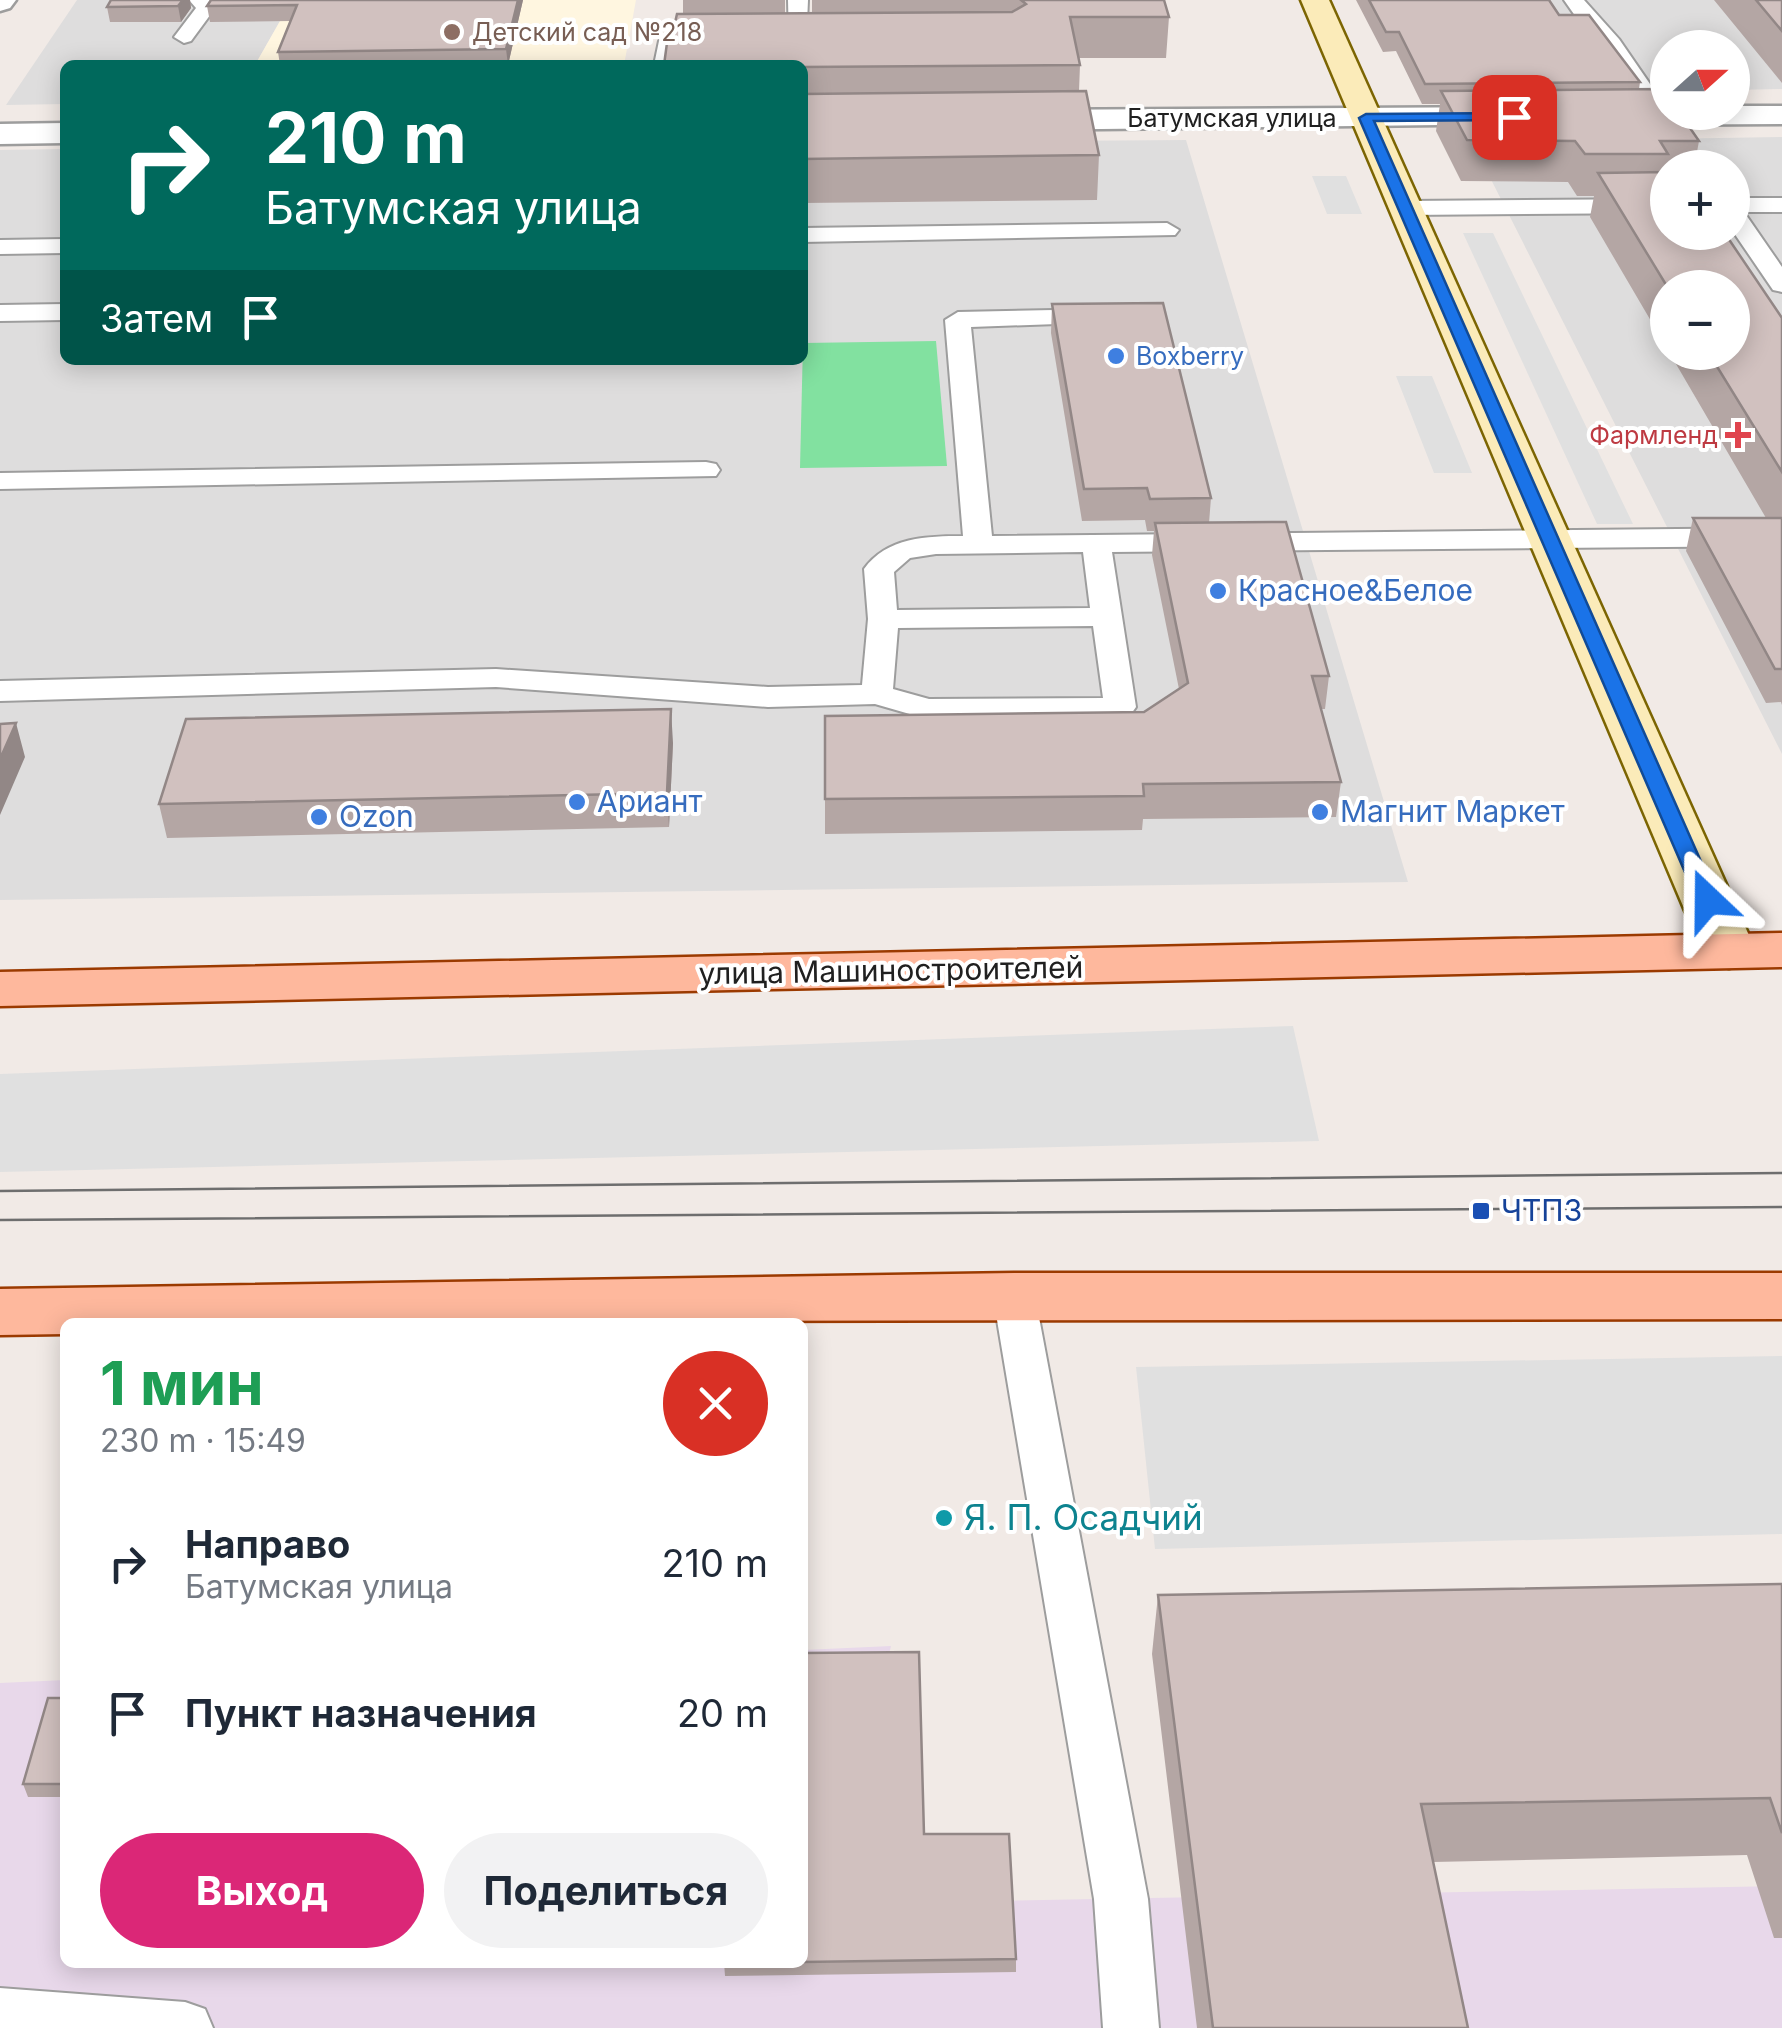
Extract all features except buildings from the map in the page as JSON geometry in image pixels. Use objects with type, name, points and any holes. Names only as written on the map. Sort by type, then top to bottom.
[{"type":"main road","name":"улица Машиностроителей","points":[[0,989],[1782,950]]},
{"type":"main road","points":[[0,1312],[1014,1296],[1782,1296]]},
{"type":"street","points":[[1314,0],[1729,951]]},
{"type":"street","name":"Батумская улица","points":[[1750,115],[1782,114]]},
{"type":"street","name":"Батумская улица","points":[[982,120],[1650,116]]},
{"type":"street","points":[[0,134],[60,133]]},
{"type":"lane","points":[[184,36],[203,17],[206,7],[199,0]]},
{"type":"lane","points":[[798,0],[799,43]]},
{"type":"lane","points":[[1574,0],[1590,23],[1612,43],[1650,100]]},
{"type":"lane","points":[[664,60],[666,45],[742,44]]},
{"type":"lane","points":[[1750,208],[1782,205]]},
{"type":"lane","points":[[1405,208],[1650,206]]},
{"type":"lane","points":[[808,235],[1167,230]]},
{"type":"lane","points":[[1750,236],[1782,285]]},
{"type":"lane","points":[[0,247],[60,246]]},
{"type":"lane","points":[[0,313],[60,312]]},
{"type":"lane","points":[[978,542],[958,320],[1132,317]]},
{"type":"lane","points":[[0,481],[706,470]]},
{"type":"lane","points":[[877,694],[882,619],[879,569],[901,551],[978,542],[1782,536]]},
{"type":"lane","points":[[0,691],[496,678],[768,697],[877,694],[928,709],[1120,707],[1096,542]]},
{"type":"lane","points":[[882,619],[1108,617]]},
{"type":"lane","points":[[1014,1296],[1121,1899],[1131,2028]]},
{"type":"lane","points":[[0,2014],[185,2028]]},
{"type":"shaded area","points":[[77,0],[292,0],[258,60],[60,60],[60,104],[6,105]]},
{"type":"shaded area","name":"Детский сад №218","points":[[292,0],[636,0],[625,60],[258,60]]},
{"type":"shaded area","points":[[1372,0],[1782,0],[1782,89],[1750,90],[1750,30],[1650,30],[1650,91],[1417,93]]},
{"type":"shaded area","points":[[1782,137],[1782,754],[1472,142]]},
{"type":"shaded area","points":[[1186,140],[1408,882],[0,900],[0,150],[60,149],[60,365],[808,365],[808,143]]},
{"type":"shaded area","points":[[1312,176],[1346,176],[1362,214],[1327,214]]},
{"type":"shaded area","points":[[1463,233],[1493,233],[1633,524],[1597,524]]},
{"type":"shaded area","points":[[1396,376],[1432,376],[1472,473],[1434,473]]},
{"type":"shaded area","points":[[1293,1026],[1319,1141],[0,1172],[0,1074]]},
{"type":"shaded area","points":[[1782,1356],[1782,1534],[1155,1549],[1136,1367]]},
{"type":"shaded area","points":[[891,1646],[831,1904],[1782,1886],[1782,2028],[0,2028],[0,1683],[60,1680],[60,1968],[808,1968],[808,1650]]},
{"type":"green space","points":[[936,341],[947,466],[800,468],[802,365],[808,365],[808,343]]},
{"type":"tram line","points":[[0,1191],[1782,1173]]},
{"type":"tram line","points":[[0,1220],[1782,1207]]},
{"type":"place","name":"Детский сад №218","points":[[452,32]]},
{"type":"place","name":"Boxberry","points":[[1116,356]]},
{"type":"place","name":"Фармленд","points":[[1738,435]]},
{"type":"place","name":"Красное&Белое","points":[[1218,591]]},
{"type":"place","name":"Ариант","points":[[577,802]]},
{"type":"place","name":"Магнит Маркет","points":[[1320,812]]},
{"type":"place","name":"Ozon","points":[[319,817]]},
{"type":"place","name":"ЧТПЗ","points":[[1481,1211]]},
{"type":"place","name":"Я. П. Осадчий","points":[[944,1518]]},
{"type":"route","points":[[1514,117],[1366,118],[1708,900]]}]
